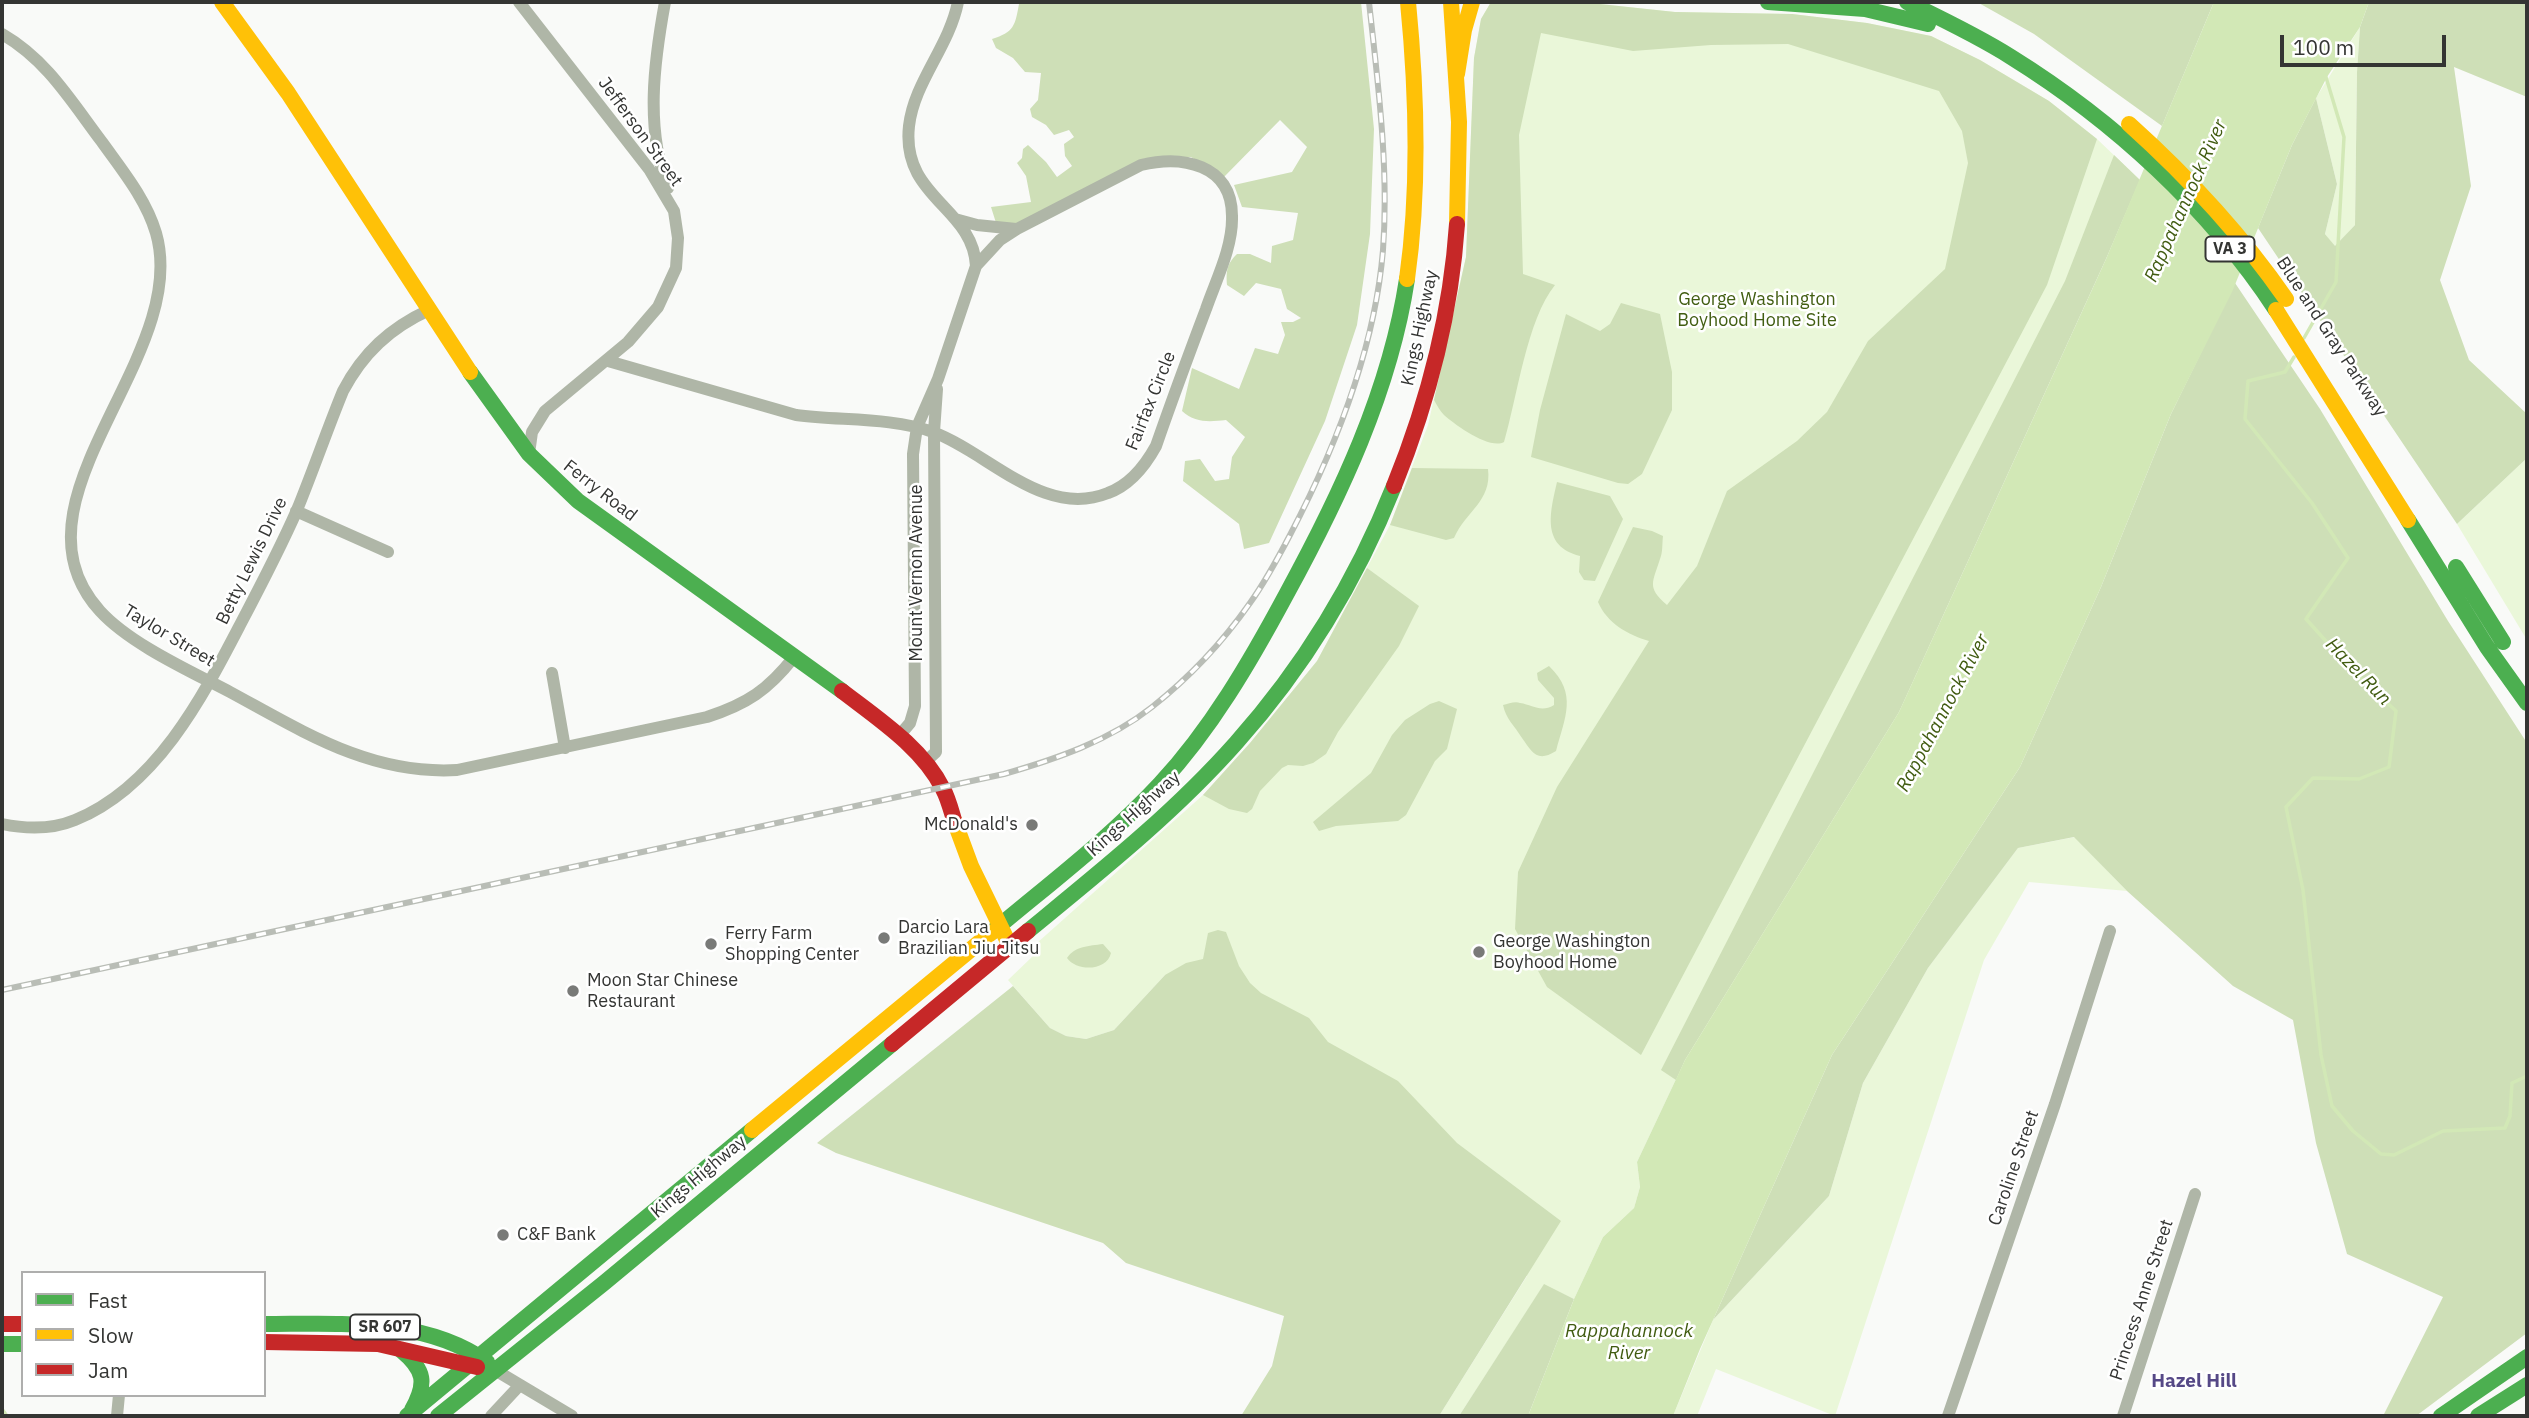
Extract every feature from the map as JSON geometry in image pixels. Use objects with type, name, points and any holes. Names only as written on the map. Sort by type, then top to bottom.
[{"type":"main road","name":"Ferry Road","points":[[222,2],[288,93],[492,407],[529,454],[545,472],[587,508],[855,700],[899,736],[925,762],[943,788],[971,866],[1010,946]]},
{"type":"main road","name":"Kings Highway","points":[[409,1415],[1117,826],[1163,780],[1189,749],[1233,687],[1262,640],[1338,496],[1360,445],[1382,382],[1400,312],[1411,253],[1418,134],[1408,2]]},
{"type":"main road","name":"Kings Highway","points":[[439,1416],[603,1284],[1136,841],[1237,742],[1298,664],[1352,577],[1389,499],[1422,407],[1445,316],[1455,253],[1460,142],[1451,2]]},
{"type":"main road","points":[[1457,74],[1464,30],[1472,2]]},
{"type":"main road","name":"VA 3","points":[[1768,2],[1865,9],[1909,18],[1980,43],[2036,72]]},
{"type":"main road","points":[[1907,2],[1982,37],[2036,72]]},
{"type":"main road","points":[[1939,2],[1994,30],[2064,73]]},
{"type":"main road","name":"Blue and Gray Parkway","points":[[2036,72],[2104,109],[2186,177],[2250,248],[2290,305],[2527,677]]},
{"type":"main road","name":"Blue and Gray Parkway","points":[[2084,87],[2228,246],[2271,303],[2476,628],[2527,703]]},
{"type":"main road","points":[[2476,628],[2527,721]]},
{"type":"main road","points":[[2,1324],[21,1324]]},
{"type":"main road","name":"SR 607","points":[[266,1324],[379,1326],[453,1342],[475,1360],[495,1370]]},
{"type":"main road","name":"SR 607","points":[[266,1342],[378,1344],[475,1360]]},
{"type":"main road","points":[[2,1344],[21,1344]]},
{"type":"main road","points":[[400,1349],[415,1361],[422,1377],[421,1395],[409,1415]]},
{"type":"main road","points":[[2441,1416],[2527,1357]]},
{"type":"main road","points":[[2479,1416],[2527,1385]]},
{"type":"street","name":"Jefferson Street","points":[[519,2],[649,169],[674,211],[677,260],[668,288],[645,324],[608,361],[545,411],[532,432],[529,454]]},
{"type":"street","points":[[665,2],[653,85],[654,116],[664,177],[674,211]]},
{"type":"street","points":[[958,2],[950,30],[919,92],[911,117],[909,139],[911,155],[922,182],[969,236],[976,266]]},
{"type":"street","name":"Taylor Street","points":[[2,34],[22,46],[47,69],[135,189],[156,233],[159,257],[158,297],[151,320],[73,502],[70,537],[76,571],[90,599],[111,622],[125,633],[209,681],[328,745],[371,761],[408,770],[457,770],[668,727],[734,708],[768,686],[794,657]]},
{"type":"street","name":"Fairfax Circle","points":[[608,361],[796,415],[893,423],[934,432],[1018,480],[1056,497],[1078,500],[1100,497],[1125,484],[1148,460],[1156,446],[1219,272],[1232,225],[1232,212],[1224,187],[1209,171],[1187,161],[1174,160],[1141,165],[1017,229],[1000,240],[976,266]]},
{"type":"street","points":[[955,219],[977,225],[1017,229]]},
{"type":"street","name":"Mount Vernon Avenue","points":[[899,736],[910,723],[915,706],[912,484],[917,427],[938,379],[976,266]]},
{"type":"street","name":"Betty Lewis Drive","points":[[2,824],[33,828],[61,825],[90,813],[138,777],[161,753],[178,732],[209,681],[264,579],[296,511],[351,376],[363,358],[391,331],[429,310]]},
{"type":"street","name":"Mount Vernon Avenue","points":[[925,762],[936,752],[934,432],[938,379]]},
{"type":"street","points":[[296,511],[388,552]]},
{"type":"street","points":[[552,673],[565,748]]},
{"type":"street","name":"Caroline Street","points":[[1948,1416],[2110,931]]},
{"type":"street","name":"Princess Anne Street","points":[[2123,1416],[2195,1194]]},
{"type":"street","name":"SR 607","points":[[495,1370],[519,1386]]},
{"type":"street","points":[[491,1416],[519,1386],[572,1416]]},
{"type":"street","points":[[117,1416],[120,1397]]},
{"type":"green space","name":"George Washington Boyhood Home Site","points":[[1491,2],[1581,2],[1675,12],[1792,14],[1867,23],[1931,36],[1980,60],[2049,101],[2097,139],[2140,180],[1899,712],[1685,1060],[1637,1162],[1640,1187],[1634,1208],[1603,1237],[1574,1299],[1544,1285],[1459,1416],[1439,1416],[1527,1276],[1165,975],[1114,1030],[1086,1039],[1066,1036],[1050,1028],[1008,980],[1033,956],[1028,951],[1203,795],[1250,743],[1317,661],[1390,525],[1428,425],[1466,257],[1474,58],[1481,19]]},
{"type":"green space","points":[[2360,27],[2355,225],[2335,247],[2325,234],[2337,184],[2316,98]]},
{"type":"green space","points":[[2527,458],[2527,640],[2457,524]]},
{"type":"green space","points":[[2075,837],[2127,891],[2029,882],[1984,960],[1835,1416],[1716,1369],[1697,1416],[1673,1416],[1713,1320],[1829,1196],[1863,1083],[1928,968],[2018,848]]},
{"type":"shaded area","points":[[1011,2],[1361,2],[1374,129],[1370,234],[1357,325],[1325,421],[1269,543],[1244,549],[1239,524],[1183,481],[1185,461],[1200,459],[1215,481],[1229,479],[1232,457],[1245,437],[1226,420],[1202,421],[1182,411],[1192,368],[1239,389],[1255,348],[1278,354],[1285,335],[1281,322],[1293,322],[1301,318],[1287,309],[1281,289],[1256,283],[1244,296],[1227,285],[1227,275],[1229,264],[1237,254],[1250,254],[1271,263],[1272,246],[1293,240],[1298,213],[1242,207],[1234,185],[1292,172],[1307,147],[1280,120],[1223,178],[1191,157],[1142,159],[1019,224],[997,226],[991,207],[1031,202],[1026,176],[1017,163],[1022,158],[1023,149],[1028,145],[1057,177],[1072,166],[1065,156],[1064,144],[1074,137],[1069,130],[1054,135],[1046,125],[1032,117],[1030,109],[1038,100],[1041,73],[1025,72],[1013,58],[996,48],[992,39],[1009,31],[1016,18],[1019,4]]},
{"type":"shaded area","points":[[1491,2],[1581,2],[1675,12],[1792,14],[1867,23],[1931,36],[1980,60],[2049,101],[2097,139],[2047,285],[1641,1055],[1547,987],[1515,929],[1518,872],[1557,787],[1649,641],[1619,627],[1607,616],[1598,602],[1633,527],[1663,536],[1662,554],[1653,584],[1660,599],[1667,605],[1697,566],[1727,491],[1797,441],[1827,412],[1868,341],[1945,269],[1968,163],[1962,131],[1939,91],[1788,44],[1711,45],[1633,51],[1541,33],[1519,135],[1523,274],[1555,285],[1545,300],[1530,338],[1504,442],[1490,443],[1449,419],[1434,400],[1466,257],[1474,58],[1481,19]]},
{"type":"shaded area","points":[[1977,2],[2214,2],[2162,126],[2034,34]]},
{"type":"shaded area","points":[[2369,2],[2527,2],[2527,97],[2454,67],[2471,186],[2440,280],[2469,360],[2527,414],[2527,458],[2457,524],[2258,228],[2292,145],[2316,98],[2337,184],[2325,234],[2335,246],[2355,225],[2357,72],[2360,27]]},
{"type":"shaded area","points":[[2114,155],[2140,180],[1899,712],[1685,1060],[1676,1080],[1661,1070],[2065,281]]},
{"type":"shaded area","points":[[2235,283],[2320,409],[2448,621],[2527,743],[2527,1333],[2416,1416],[2383,1416],[2443,1297],[2347,1254],[2316,1143],[2293,1020],[2233,986],[2127,891],[2074,837],[2018,848],[1928,968],[1863,1083],[1829,1196],[1713,1320],[1832,1055],[2020,767],[2101,587],[2171,414]]},
{"type":"shaded area","points":[[1621,303],[1660,314],[1672,372],[1672,410],[1642,474],[1628,484],[1531,457],[1540,410],[1566,314],[1600,331],[1610,324]]},
{"type":"shaded area","points":[[1412,468],[1488,469],[1488,480],[1482,498],[1454,538],[1446,540],[1390,525]]},
{"type":"shaded area","points":[[1557,482],[1610,496],[1623,519],[1595,581],[1584,580],[1579,572],[1580,556],[1559,545],[1554,536],[1551,516]]},
{"type":"shaded area","points":[[1367,568],[1419,606],[1399,646],[1338,732],[1326,754],[1313,763],[1282,768],[1260,791],[1252,809],[1247,813],[1229,809],[1203,795],[1250,743],[1317,661]]},
{"type":"shaded area","points":[[1549,666],[1564,686],[1567,706],[1556,751],[1540,756],[1526,743],[1508,718],[1503,705],[1518,702],[1541,708],[1554,705],[1554,698],[1538,680],[1537,673]]},
{"type":"shaded area","points":[[1439,701],[1457,709],[1447,749],[1435,761],[1406,815],[1398,821],[1336,826],[1319,831],[1313,822],[1371,773],[1392,735],[1405,720]]},
{"type":"shaded area","points":[[1218,930],[1226,932],[1239,966],[1250,983],[1261,993],[1309,1018],[1328,1042],[1398,1081],[1457,1143],[1561,1221],[1439,1416],[1241,1416],[1272,1366],[1284,1316],[1126,1263],[1103,1243],[836,1153],[817,1143],[1013,986],[1050,1028],[1066,1036],[1086,1039],[1114,1030],[1165,975],[1186,963],[1203,959],[1208,933]]},
{"type":"shaded area","points":[[1103,944],[1111,953],[1104,963],[1098,966],[1078,966],[1067,958],[1078,949]]},
{"type":"shaded area","points":[[1544,1284],[1574,1299],[1528,1416],[1459,1416]]},
{"type":"water","name":"Rappahannock River","points":[[2214,2],[2369,2],[2360,27],[2327,77],[2292,145],[2232,292],[2171,414],[2101,587],[2020,767],[1832,1055],[1700,1349],[1673,1416],[1528,1416],[1574,1299],[1603,1237],[1634,1208],[1640,1187],[1637,1162],[1685,1060],[1899,712],[2106,259]]},
{"type":"waterway","name":"Hazel Run","points":[[2304,338],[2336,282],[2344,137],[2325,74]]},
{"type":"waterway","name":"Hazel Run","points":[[2294,357],[2285,372],[2248,381],[2245,419],[2312,503],[2348,558],[2306,619],[2353,671],[2396,711],[2389,767],[2359,779],[2313,778],[2286,807],[2303,890],[2321,1055],[2332,1106],[2353,1131],[2381,1154],[2394,1155],[2443,1131],[2505,1128],[2510,1116],[2512,1083],[2527,1076]]},
{"type":"waterway","points":[[2,1409],[7,1416]]},
{"type":"railway","points":[[2,990],[1004,774],[1081,748],[1118,730],[1152,707],[1205,659],[1256,595],[1307,502],[1337,433],[1362,360],[1379,287],[1385,188],[1382,126],[1369,2]]},
{"type":"traffic: fast","points":[[1768,2],[1865,9],[1928,24]]},
{"type":"traffic: fast","points":[[1907,2],[2011,57],[2049,82],[2122,138],[2157,169],[2221,236],[2276,310]]},
{"type":"traffic: fast","points":[[992,932],[1078,861],[1160,784],[1196,741],[1229,694],[1306,558],[1344,481],[1389,362],[1407,279]]},
{"type":"traffic: fast","points":[[470,372],[529,454],[578,501],[842,691]]},
{"type":"traffic: fast","points":[[1028,931],[1162,818],[1212,769],[1261,714],[1326,621],[1363,555],[1394,486]]},
{"type":"traffic: fast","points":[[2408,520],[2487,647],[2527,703]]},
{"type":"traffic: fast","points":[[2456,567],[2503,642]]},
{"type":"traffic: fast","points":[[438,1416],[604,1283],[892,1044]]},
{"type":"traffic: fast","points":[[407,1416],[752,1130]]},
{"type":"traffic: fast","points":[[266,1324],[350,1324],[408,1330],[462,1347],[487,1362]]},
{"type":"traffic: fast","points":[[2,1344],[21,1344]]},
{"type":"traffic: fast","points":[[401,1350],[415,1364],[421,1377],[420,1392],[412,1410]]},
{"type":"traffic: fast","points":[[2441,1416],[2527,1357]]},
{"type":"traffic: fast","points":[[2478,1416],[2527,1385]]},
{"type":"traffic: slow","points":[[222,2],[288,93],[470,372]]},
{"type":"traffic: slow","points":[[1407,279],[1414,210],[1416,140],[1408,2]]},
{"type":"traffic: slow","points":[[1451,2],[1459,122],[1457,224]]},
{"type":"traffic: slow","points":[[1457,74],[1464,30],[1472,2]]},
{"type":"traffic: slow","points":[[2129,124],[2213,207],[2286,299]]},
{"type":"traffic: slow","points":[[2276,310],[2408,520]]},
{"type":"traffic: slow","points":[[954,820],[971,866],[1010,946]]},
{"type":"traffic: slow","points":[[752,1130],[992,932]]},
{"type":"traffic: jam","points":[[1394,486],[1436,357],[1449,291],[1457,224]]},
{"type":"traffic: jam","points":[[842,691],[884,723],[924,760],[945,793],[954,820]]},
{"type":"traffic: jam","points":[[892,1044],[1028,931]]},
{"type":"traffic: jam","points":[[2,1324],[21,1324]]},
{"type":"traffic: jam","points":[[266,1342],[378,1344],[477,1367]]},
{"type":"place","name":"McDonald's","points":[[1032,825]]},
{"type":"place","name":"Darcio Lara Brazilian Jiu Jitsu","points":[[884,938]]},
{"type":"place","name":"Ferry Farm Shopping Center","points":[[711,944]]},
{"type":"place","name":"George Washington Boyhood Home","points":[[1479,952]]},
{"type":"place","name":"Moon Star Chinese Restaurant","points":[[573,991]]},
{"type":"place","name":"C&F Bank","points":[[503,1235]]},
{"type":"district","name":"Hazel Hill","points":[[2194,1382]]}]
